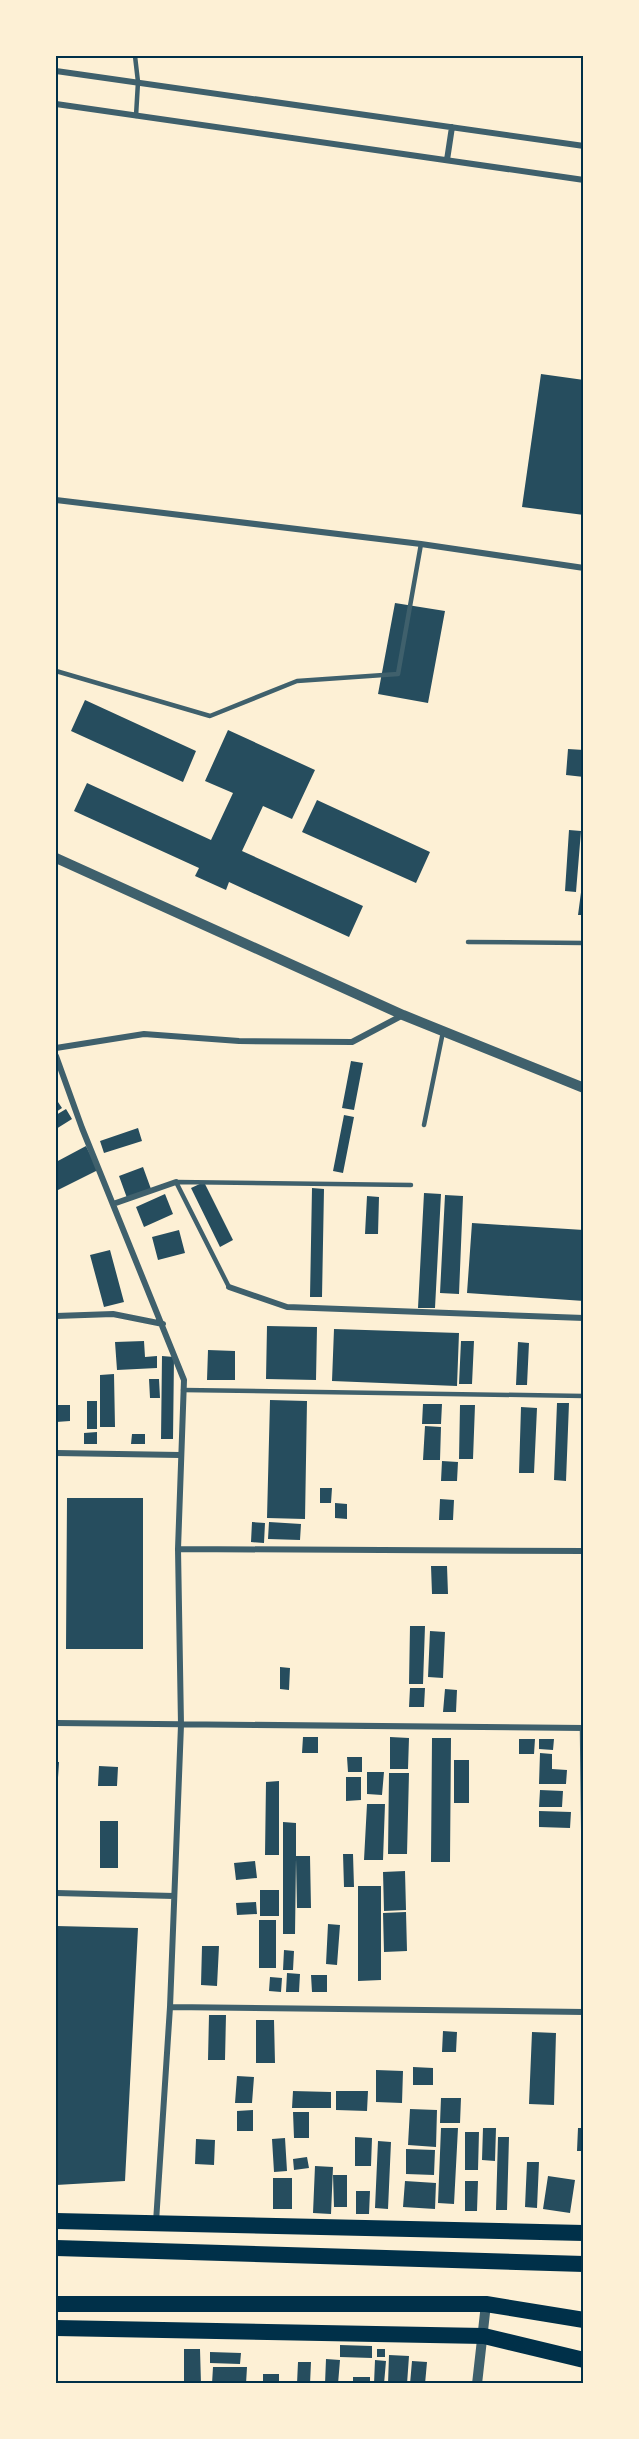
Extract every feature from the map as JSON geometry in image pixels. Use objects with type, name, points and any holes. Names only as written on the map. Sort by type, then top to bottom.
[{"type":"highway","points":[[584,2233],[58,2221],[59,2248],[584,2264]]},
{"type":"highway","points":[[56,2304],[486,2304],[584,2320]]},
{"type":"highway","points":[[56,2328],[484,2336],[584,2360]]},
{"type":"street","points":[[56,71],[584,146]]},
{"type":"street","points":[[56,104],[584,180]]},
{"type":"street","points":[[447,160],[452,127]]},
{"type":"street","points":[[56,500],[422,544],[584,568]]},
{"type":"street","points":[[56,858],[403,1015],[584,1088]]},
{"type":"street","points":[[56,1048],[144,1034],[239,1041],[352,1042],[403,1015]]},
{"type":"street","points":[[56,1056],[184,1380],[178,1549],[181,1725],[170,2007],[156,2223]]},
{"type":"street","points":[[113,1204],[176,1182]]},
{"type":"street","points":[[229,1287],[287,1307],[584,1318]]},
{"type":"street","points":[[56,1316],[113,1314],[163,1324]]},
{"type":"street","points":[[56,1454],[180,1455]]},
{"type":"street","points":[[178,1549],[584,1551]]},
{"type":"street","points":[[56,1723],[583,1728]]},
{"type":"street","points":[[56,1893],[174,1896]]},
{"type":"street","points":[[170,2007],[584,2012]]},
{"type":"street","points":[[477,2384],[486,2304]]},
{"type":"lane","points":[[135,56],[138,82],[136,116]]},
{"type":"lane","points":[[56,671],[210,716],[297,681],[398,674],[422,544]]},
{"type":"lane","points":[[468,942],[584,943]]},
{"type":"lane","points":[[424,1125],[443,1032]]},
{"type":"lane","points":[[229,1287],[176,1182],[411,1185]]},
{"type":"lane","points":[[183,1390],[584,1396]]},
{"type":"lane","points":[[583,1728],[584,1893]]},
{"type":"building","points":[[541,374],[584,380],[584,515],[522,507]]},
{"type":"building","points":[[395,603],[445,611],[428,703],[378,694]]},
{"type":"building","points":[[85,700],[196,751],[183,782],[71,731]]},
{"type":"building","points":[[228,730],[315,770],[292,819],[263,806],[242,851],[363,906],[349,937],[229,882],[226,890],[195,876],[199,868],[74,811],[87,783],[211,840],[233,793],[205,781]]},
{"type":"building","points":[[568,749],[584,750],[584,777],[566,775]]},
{"type":"building","points":[[317,800],[430,852],[416,883],[302,832]]},
{"type":"building","points":[[569,830],[581,831],[576,892],[565,891]]},
{"type":"building","points":[[582,885],[584,885],[584,915],[578,915]]},
{"type":"building","points":[[351,1061],[363,1063],[354,1110],[342,1108]]},
{"type":"building","points":[[56,1099],[62,1108],[56,1112]]},
{"type":"building","points":[[66,1109],[72,1119],[56,1129],[56,1115]]},
{"type":"building","points":[[344,1115],[354,1117],[343,1173],[333,1171]]},
{"type":"building","points":[[138,1128],[142,1141],[104,1153],[100,1141]]},
{"type":"building","points":[[86,1146],[98,1170],[56,1191],[56,1162]]},
{"type":"building","points":[[143,1167],[151,1189],[127,1198],[119,1176]]},
{"type":"building","points":[[204,1182],[233,1240],[220,1247],[191,1188]]},
{"type":"building","points":[[312,1188],[324,1189],[322,1297],[310,1297]]},
{"type":"building","points":[[424,1193],[441,1194],[435,1308],[418,1308]]},
{"type":"building","points":[[165,1194],[173,1214],[144,1227],[136,1207]]},
{"type":"building","points":[[445,1195],[463,1196],[459,1294],[440,1293]]},
{"type":"building","points":[[367,1196],[379,1197],[378,1234],[365,1234]]},
{"type":"building","points":[[472,1223],[584,1230],[584,1301],[467,1293]]},
{"type":"building","points":[[179,1230],[185,1253],[158,1260],[152,1237]]},
{"type":"building","points":[[110,1250],[124,1302],[104,1307],[90,1255]]},
{"type":"building","points":[[267,1326],[317,1327],[316,1380],[266,1379]]},
{"type":"building","points":[[334,1329],[459,1333],[457,1386],[332,1381]]},
{"type":"building","points":[[144,1341],[145,1357],[157,1356],[157,1368],[117,1370],[115,1342]]},
{"type":"building","points":[[461,1341],[474,1341],[472,1384],[459,1384]]},
{"type":"building","points":[[518,1342],[529,1343],[527,1385],[516,1385]]},
{"type":"building","points":[[208,1350],[235,1351],[235,1380],[207,1380]]},
{"type":"building","points":[[162,1356],[174,1357],[173,1439],[161,1439]]},
{"type":"building","points":[[114,1374],[115,1427],[100,1427],[100,1375]]},
{"type":"building","points":[[149,1379],[159,1379],[160,1398],[150,1398]]},
{"type":"building","points":[[270,1400],[307,1401],[305,1519],[267,1518]]},
{"type":"building","points":[[87,1401],[97,1401],[97,1429],[87,1429]]},
{"type":"building","points":[[557,1403],[569,1403],[566,1481],[554,1480]]},
{"type":"building","points":[[423,1404],[442,1404],[441,1424],[422,1424]]},
{"type":"building","points":[[56,1405],[70,1405],[70,1421],[56,1422]]},
{"type":"building","points":[[460,1405],[475,1405],[473,1459],[459,1459]]},
{"type":"building","points":[[521,1407],[537,1408],[534,1473],[519,1473]]},
{"type":"building","points":[[425,1426],[441,1427],[440,1460],[423,1460]]},
{"type":"building","points":[[97,1432],[97,1444],[84,1444],[84,1433]]},
{"type":"building","points":[[132,1434],[145,1434],[145,1444],[131,1444]]},
{"type":"building","points":[[442,1461],[458,1462],[457,1481],[441,1481]]},
{"type":"building","points":[[320,1488],[332,1488],[331,1503],[320,1503]]},
{"type":"building","points":[[67,1498],[143,1498],[143,1649],[66,1649]]},
{"type":"building","points":[[440,1499],[454,1500],[453,1520],[439,1520]]},
{"type":"building","points":[[335,1503],[347,1504],[347,1519],[335,1518]]},
{"type":"building","points":[[252,1522],[265,1523],[264,1543],[251,1542]]},
{"type":"building","points":[[269,1522],[301,1524],[300,1540],[268,1539]]},
{"type":"building","points":[[431,1566],[447,1566],[448,1594],[432,1594]]},
{"type":"building","points":[[410,1626],[425,1626],[423,1684],[409,1684]]},
{"type":"building","points":[[430,1631],[445,1632],[443,1678],[428,1677]]},
{"type":"building","points":[[280,1667],[290,1668],[289,1690],[280,1689]]},
{"type":"building","points":[[410,1688],[425,1688],[424,1707],[409,1707]]},
{"type":"building","points":[[445,1689],[457,1690],[456,1712],[443,1712]]},
{"type":"building","points":[[303,1737],[318,1737],[318,1753],[302,1753]]},
{"type":"building","points":[[390,1737],[409,1738],[408,1769],[390,1769]]},
{"type":"building","points":[[432,1738],[451,1738],[450,1862],[431,1862]]},
{"type":"building","points":[[519,1739],[535,1739],[534,1754],[519,1754]]},
{"type":"building","points":[[539,1739],[554,1739],[553,1750],[539,1749]]},
{"type":"building","points":[[540,1753],[552,1754],[552,1769],[567,1770],[566,1784],[539,1784]]},
{"type":"building","points":[[347,1757],[362,1757],[362,1772],[348,1772]]},
{"type":"building","points":[[454,1760],[469,1760],[469,1803],[454,1803]]},
{"type":"building","points":[[56,1762],[59,1762],[57,1793],[56,1793]]},
{"type":"building","points":[[99,1766],[118,1767],[117,1786],[98,1786]]},
{"type":"building","points":[[367,1772],[384,1772],[382,1795],[367,1794]]},
{"type":"building","points":[[389,1773],[409,1773],[407,1854],[388,1854]]},
{"type":"building","points":[[346,1777],[361,1777],[361,1800],[346,1801]]},
{"type":"building","points":[[279,1781],[279,1855],[265,1855],[266,1782]]},
{"type":"building","points":[[540,1790],[563,1791],[562,1807],[539,1807]]},
{"type":"building","points":[[367,1804],[385,1804],[383,1860],[364,1860]]},
{"type":"building","points":[[539,1811],[571,1812],[570,1828],[539,1827]]},
{"type":"building","points":[[100,1821],[118,1821],[118,1868],[100,1868]]},
{"type":"building","points":[[283,1822],[296,1823],[296,1856],[310,1856],[311,1908],[297,1908],[296,1859],[295,1934],[283,1934]]},
{"type":"building","points":[[343,1854],[353,1854],[354,1887],[344,1887]]},
{"type":"building","points":[[255,1861],[257,1878],[236,1880],[234,1863]]},
{"type":"building","points":[[405,1871],[406,1910],[384,1911],[383,1872]]},
{"type":"building","points":[[358,1886],[381,1886],[381,1980],[358,1981]]},
{"type":"building","points":[[260,1890],[279,1890],[279,1916],[260,1916]]},
{"type":"building","points":[[256,1902],[257,1914],[237,1915],[236,1903]]},
{"type":"building","points":[[406,1912],[407,1951],[384,1952],[383,1913]]},
{"type":"building","points":[[259,1920],[276,1920],[276,1968],[259,1968]]},
{"type":"building","points":[[328,1924],[340,1925],[337,1965],[326,1964]]},
{"type":"building","points":[[56,1926],[138,1928],[125,2181],[56,2185]]},
{"type":"building","points":[[202,1946],[219,1946],[217,1986],[201,1985]]},
{"type":"building","points":[[284,1950],[294,1951],[293,1970],[283,1970]]},
{"type":"building","points":[[287,1973],[300,1974],[299,1992],[286,1992]]},
{"type":"building","points":[[311,1975],[327,1975],[327,1992],[312,1992]]},
{"type":"building","points":[[270,1977],[282,1978],[281,1992],[269,1991]]},
{"type":"building","points":[[209,2015],[226,2015],[225,2060],[208,2060]]},
{"type":"building","points":[[256,2020],[274,2020],[275,2063],[256,2063]]},
{"type":"building","points":[[443,2031],[457,2032],[456,2052],[442,2052]]},
{"type":"building","points":[[532,2032],[556,2033],[554,2105],[529,2104]]},
{"type":"building","points":[[413,2067],[433,2068],[433,2085],[413,2085]]},
{"type":"building","points":[[376,2070],[403,2071],[402,2103],[376,2102]]},
{"type":"building","points":[[237,2076],[254,2077],[252,2103],[235,2103]]},
{"type":"building","points":[[293,2091],[331,2092],[331,2108],[292,2108]]},
{"type":"building","points":[[336,2091],[368,2091],[367,2111],[336,2110]]},
{"type":"building","points":[[441,2098],[461,2098],[460,2123],[440,2123]]},
{"type":"building","points":[[410,2109],[437,2110],[436,2147],[408,2145]]},
{"type":"building","points":[[253,2110],[253,2131],[237,2131],[237,2111]]},
{"type":"building","points":[[293,2112],[309,2112],[309,2138],[294,2138]]},
{"type":"building","points":[[441,2128],[458,2128],[454,2204],[438,2203]]},
{"type":"building","points":[[483,2128],[496,2128],[495,2161],[482,2160]]},
{"type":"building","points":[[578,2128],[584,2128],[584,2151],[577,2151]]},
{"type":"building","points":[[465,2132],[479,2132],[478,2170],[465,2170]]},
{"type":"building","points":[[355,2137],[372,2138],[371,2166],[355,2166]]},
{"type":"building","points":[[498,2137],[509,2137],[507,2210],[496,2210]]},
{"type":"building","points":[[285,2138],[287,2171],[274,2172],[272,2139]]},
{"type":"building","points":[[196,2139],[215,2140],[214,2165],[195,2164]]},
{"type":"building","points":[[378,2141],[391,2142],[388,2209],[375,2208]]},
{"type":"building","points":[[406,2149],[435,2150],[434,2175],[406,2174]]},
{"type":"building","points":[[307,2157],[309,2168],[294,2170],[293,2159]]},
{"type":"building","points":[[527,2162],[539,2162],[537,2208],[525,2207]]},
{"type":"building","points":[[315,2166],[333,2167],[331,2214],[313,2213]]},
{"type":"building","points":[[333,2175],[347,2175],[347,2207],[334,2207]]},
{"type":"building","points":[[548,2176],[575,2180],[570,2213],[543,2209]]},
{"type":"building","points":[[273,2178],[292,2178],[292,2209],[273,2209]]},
{"type":"building","points":[[405,2181],[436,2183],[435,2209],[403,2207]]},
{"type":"building","points":[[465,2181],[478,2181],[477,2211],[465,2211]]},
{"type":"building","points":[[356,2191],[370,2191],[369,2214],[356,2214]]},
{"type":"building","points":[[340,2345],[372,2346],[372,2358],[340,2357]]},
{"type":"building","points":[[184,2349],[200,2349],[201,2384],[184,2384]]},
{"type":"building","points":[[377,2349],[385,2349],[385,2357],[377,2357]]},
{"type":"building","points":[[210,2352],[241,2353],[240,2364],[210,2363]]},
{"type":"building","points":[[389,2355],[409,2356],[407,2384],[388,2384]]},
{"type":"building","points":[[326,2359],[340,2360],[338,2384],[325,2384]]},
{"type":"building","points":[[375,2360],[386,2361],[384,2384],[374,2384]]},
{"type":"building","points":[[412,2361],[427,2362],[425,2384],[410,2384]]},
{"type":"building","points":[[298,2362],[311,2362],[310,2384],[297,2384]]},
{"type":"building","points":[[213,2367],[247,2367],[246,2384],[212,2384]]},
{"type":"building","points":[[263,2374],[279,2374],[279,2384],[263,2384]]},
{"type":"building","points":[[353,2377],[370,2377],[370,2384],[353,2384]]}]
